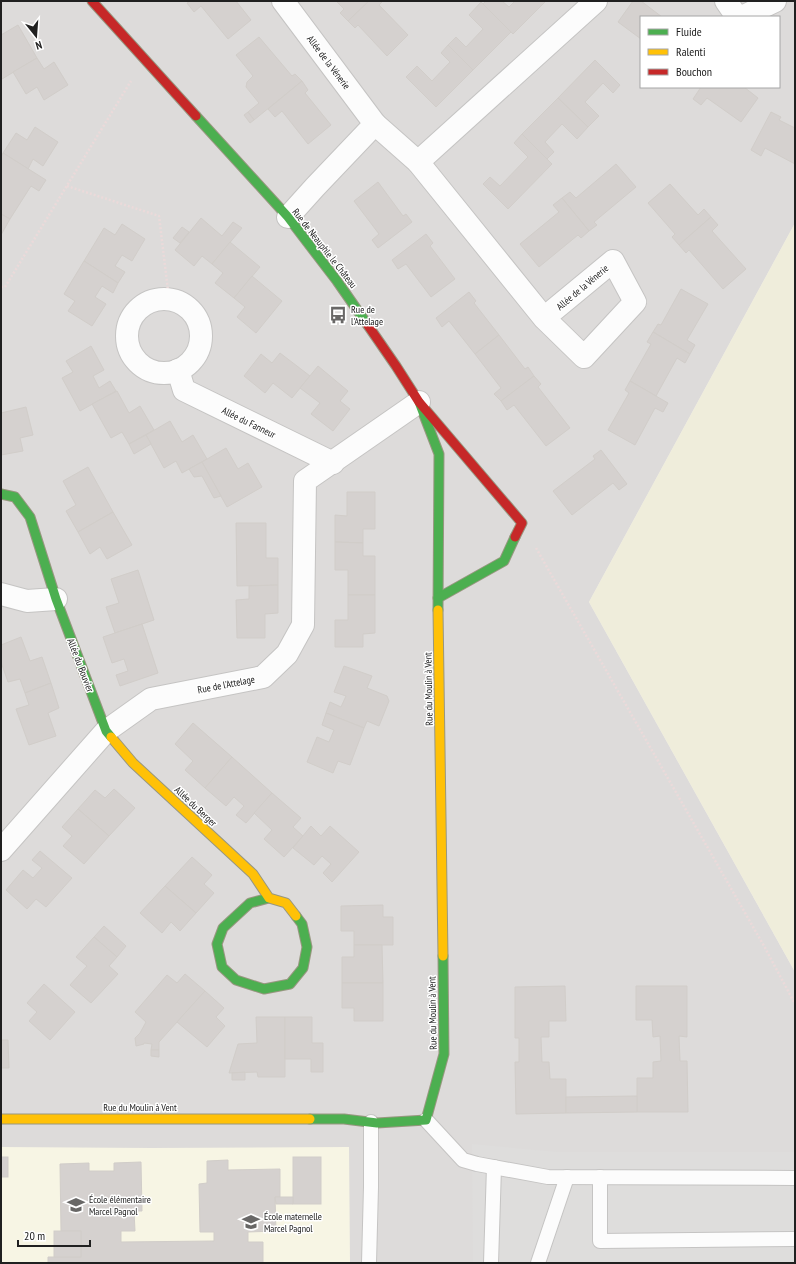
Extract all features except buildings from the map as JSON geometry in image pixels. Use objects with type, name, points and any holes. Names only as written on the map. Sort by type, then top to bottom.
[{"type":"street","name":"Rue de Neauphle le Château","points":[[92,1],[288,217],[337,281],[419,402],[522,523]]},
{"type":"street","name":"Allée de la Vénerie","points":[[283,1],[375,124],[418,162],[544,318]]},
{"type":"street","points":[[418,162],[596,1]]},
{"type":"street","points":[[726,1],[735,16]]},
{"type":"street","points":[[744,16],[775,1]]},
{"type":"street","points":[[288,217],[375,124]]},
{"type":"street","points":[[157,300],[169,300],[180,303],[190,310],[197,320],[201,332],[200,344],[196,355],[188,364],[178,370],[166,373],[154,372],[143,366],[134,358],[129,347],[127,335],[130,323],[136,312],[145,305],[157,300]]},
{"type":"street","name":"Allée du Fanneur","points":[[178,370],[184,390],[333,463]]},
{"type":"street","name":"Rue de l'Attelage","points":[[1,850],[106,731],[151,699],[263,677],[288,654],[303,625],[305,481],[419,402]]},
{"type":"street","name":"Rue du Moulin à Vent","points":[[1,1119],[344,1119],[376,1123],[426,1120],[444,1054],[438,598],[439,454],[419,402]]},
{"type":"street","name":"Allée du Bouvier","points":[[1,494],[15,497],[30,517],[56,599],[106,731]]},
{"type":"street","points":[[438,598],[504,561],[522,523]]},
{"type":"street","points":[[1,594],[26,602],[56,599]]},
{"type":"street","name":"Allée du Berger","points":[[106,731],[132,762],[253,874],[269,898]]},
{"type":"street","points":[[269,898],[286,903],[302,924],[307,947],[303,968],[290,984],[264,989],[236,980],[222,967],[217,944],[223,928],[250,903],[269,898]]},
{"type":"lane","points":[[426,1120],[463,1160],[548,1178],[795,1178]]},
{"type":"lane","points":[[368,1263],[371,1187],[371,1122]]},
{"type":"lane","points":[[491,1263],[494,1167]]},
{"type":"lane","points":[[538,1263],[567,1177]]},
{"type":"lane","points":[[600,1177],[600,1241],[795,1239]]},
{"type":"path","points":[[1,287],[5,287],[144,60]]},
{"type":"path","points":[[67,186],[159,216],[169,300]]},
{"type":"path","points":[[522,523],[760,939],[795,1004]]},
{"type":"shaded area","points":[[1,1],[795,1],[795,223],[589,602],[795,972],[795,1263],[1,1263]]},
{"type":"shaded area","points":[[795,223],[795,972],[589,602]]},
{"type":"shaded area","points":[[472,1144],[557,1152],[795,1152],[795,1263],[473,1263]]},
{"type":"shaded area","points":[[1,1147],[349,1147],[350,1263],[1,1263]]},
{"type":"traffic: fast","points":[[196,116],[288,217],[337,281],[367,324]]},
{"type":"traffic: fast","points":[[419,402],[439,454],[438,610]]},
{"type":"traffic: fast","points":[[1,494],[15,497],[30,517],[56,599],[106,731],[111,737]]},
{"type":"traffic: fast","points":[[438,598],[504,561],[515,537]]},
{"type":"traffic: fast","points":[[269,898],[250,903],[223,928],[217,944],[222,967],[236,980],[264,989],[290,984],[303,968],[307,947],[302,924],[296,916]]},
{"type":"traffic: fast","points":[[310,1119],[344,1119],[377,1123],[426,1120],[444,1054],[443,956]]},
{"type":"traffic: slow","points":[[438,610],[443,956]]},
{"type":"traffic: slow","points":[[111,737],[133,763],[253,874],[269,898],[286,903],[296,916]]},
{"type":"traffic: slow","points":[[1,1119],[310,1119]]},
{"type":"traffic: jam","points":[[92,1],[196,116]]},
{"type":"traffic: jam","points":[[367,324],[419,402],[522,523],[515,537]]},
{"type":"place","name":"Rue de l'Attelage","points":[[338,315]]},
{"type":"place","name":"École élémentaire Marcel Pagnol","points":[[76,1205]]},
{"type":"place","name":"École maternelle Marcel Pagnol","points":[[251,1222]]}]
